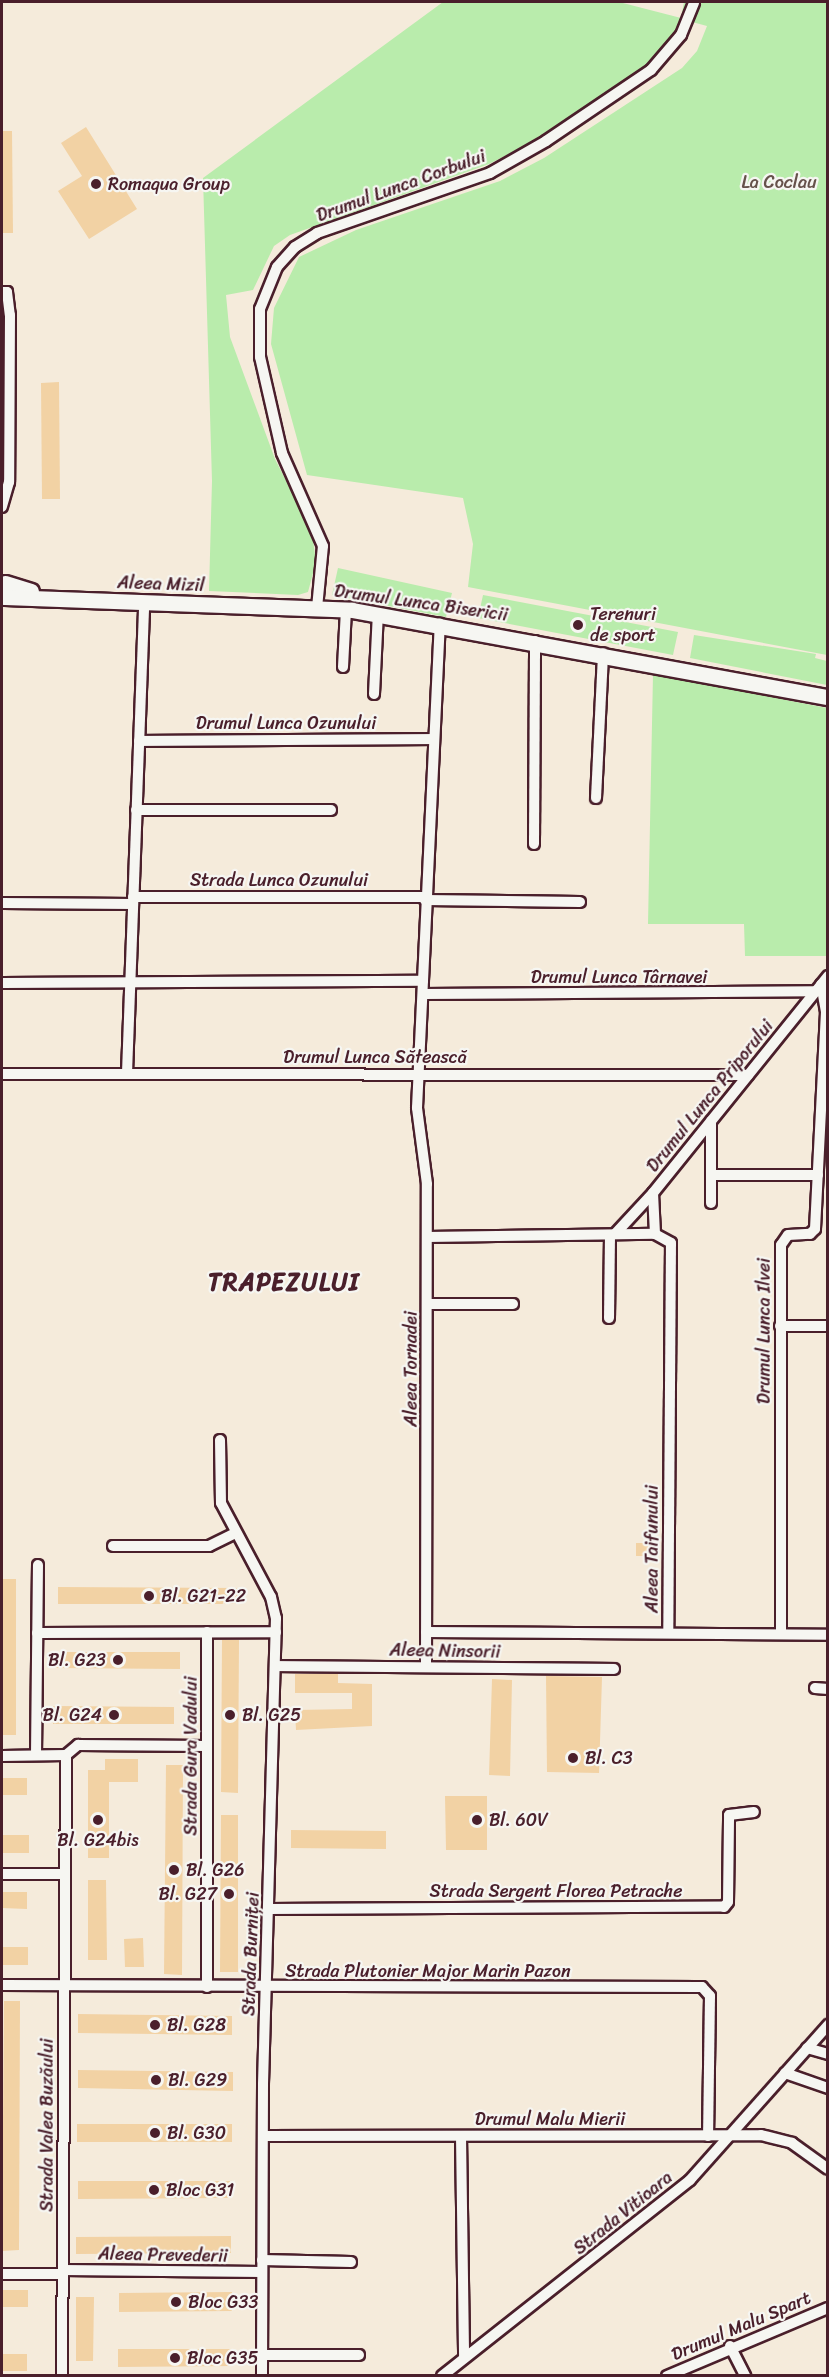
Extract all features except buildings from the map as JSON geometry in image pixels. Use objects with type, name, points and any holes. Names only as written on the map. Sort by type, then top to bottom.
[{"type":"street","name":"Drumul Lunca Corbului","points":[[317,608],[323,546],[282,453],[260,357],[260,309],[277,267],[295,247],[317,233],[490,173],[546,141],[651,70],[681,35],[694,2]]},
{"type":"street","points":[[2,292],[6,292],[9,300],[10,339],[9,482],[2,507]]},
{"type":"street","name":"Aleea Mizil","points":[[2,588],[57,599],[264,608]]},
{"type":"street","points":[[127,1074],[144,603]]},
{"type":"street","name":"Drumul Lunca Bisericii","points":[[264,608],[346,609],[378,614],[603,653],[828,697]]},
{"type":"street","points":[[343,667],[346,609]]},
{"type":"street","points":[[374,694],[378,614]]},
{"type":"street","points":[[419,1073],[425,898],[440,624]]},
{"type":"street","points":[[534,844],[536,641]]},
{"type":"street","points":[[596,798],[603,653]]},
{"type":"street","name":"Drumul Lunca Ozunului","points":[[139,741],[433,739]]},
{"type":"street","points":[[136,810],[331,810]]},
{"type":"street","name":"Strada Lunca Ozunului","points":[[2,903],[425,898],[580,902]]},
{"type":"street","points":[[2,983],[423,981]]},
{"type":"street","name":"Drumul Lunca Târnavei","points":[[423,994],[821,984]]},
{"type":"street","name":"Drumul Lunca Priporului","points":[[613,1235],[653,1193],[821,984]]},
{"type":"street","name":"Drumul Lunca Ilvei","points":[[781,1634],[781,1245],[788,1235],[815,1232],[826,1012],[821,984]]},
{"type":"street","name":"Aleea Tornadei","points":[[419,1073],[427,1237],[426,1667]]},
{"type":"street","name":"Drumul Lunca Sătească","points":[[2,1074],[748,1075]]},
{"type":"street","points":[[711,1121],[711,1203]]},
{"type":"street","points":[[711,1175],[818,1175]]},
{"type":"street","points":[[427,1237],[655,1234],[653,1193]]},
{"type":"street","name":"Aleea Taifunului","points":[[426,1632],[668,1634],[671,1243],[655,1234]]},
{"type":"street","points":[[609,1318],[613,1235]]},
{"type":"street","points":[[427,1304],[513,1304]]},
{"type":"street","points":[[780,1326],[828,1326]]},
{"type":"street","name":"Strada Burniței","points":[[220,1440],[219,1498],[272,1597],[276,1632],[263,2136],[262,2376]]},
{"type":"street","points":[[113,1546],[209,1546],[236,1533]]},
{"type":"street","points":[[36,1755],[38,1565]]},
{"type":"street","name":"Strada Gura Vadului","points":[[207,1632],[207,1987]]},
{"type":"street","points":[[38,1633],[276,1632]]},
{"type":"street","points":[[668,1634],[828,1635]]},
{"type":"street","name":"Aleea Ninsorii","points":[[275,1666],[614,1669]]},
{"type":"street","points":[[815,1688],[828,1689]]},
{"type":"street","points":[[2,1756],[66,1755],[78,1745],[207,1746]]},
{"type":"street","name":"Strada Valea Buzăului","points":[[62,2376],[66,1755]]},
{"type":"street","name":"Strada Sergent Florea Petrache","points":[[268,1910],[724,1907],[728,1902],[729,1815],[754,1812]]},
{"type":"street","points":[[2,1874],[65,1874]]},
{"type":"street","name":"Strada Plutonier Major Marin Pazon","points":[[2,1985],[266,1988],[702,1987],[710,1996],[708,2136]]},
{"type":"street","name":"Strada Vitioara","points":[[442,2376],[681,2188],[828,2025]]},
{"type":"street","points":[[807,2048],[828,2054]]},
{"type":"street","points":[[785,2073],[828,2088]]},
{"type":"street","name":"Drumul Malu Mierii","points":[[263,2136],[729,2135],[782,2139],[828,2169]]},
{"type":"street","points":[[460,2136],[464,2358]]},
{"type":"street","points":[[262,2260],[351,2262]]},
{"type":"street","name":"Aleea Prevederii","points":[[2,2274],[262,2272]]},
{"type":"street","name":"Drumul Malu Spart","points":[[667,2376],[730,2346],[828,2308]]},
{"type":"street","points":[[730,2346],[745,2376]]},
{"type":"street","points":[[262,2355],[359,2355]]},
{"type":"green space","name":"La Coclau","points":[[443,2],[619,2],[681,18],[684,2],[827,2],[827,655],[468,587],[473,544],[463,498],[307,475],[271,344],[274,308],[299,257],[356,230],[500,181],[544,158],[682,68],[697,51],[707,26],[681,19],[672,39],[640,70],[526,145],[489,164],[290,235],[274,246],[253,290],[226,295],[230,337],[275,459],[312,532],[316,562],[308,592],[298,595],[209,591],[212,481],[203,178]]},
{"type":"green space","points":[[338,568],[452,593],[446,617],[332,595]]},
{"type":"green space","name":"Terenuri de sport","points":[[483,595],[678,632],[673,655],[478,618]]},
{"type":"green space","name":"Terenuri de sport","points":[[694,635],[816,654],[815,658],[827,661],[827,685],[690,658]]},
{"type":"green space","points":[[653,674],[827,708],[827,956],[745,956],[744,924],[648,924]]},
{"type":"place","name":"Romaqua Group","points":[[96,184]]},
{"type":"place","name":"Terenuri de sport","points":[[578,625]]},
{"type":"place","name":"Bl. G21-22","points":[[149,1596]]},
{"type":"place","name":"Bl. G23","points":[[118,1660]]},
{"type":"place","name":"Bl. G24","points":[[114,1715]]},
{"type":"place","name":"Bl. G25","points":[[230,1715]]},
{"type":"place","name":"Bl. C3","points":[[573,1758]]},
{"type":"place","name":"Bl. G24bis","points":[[98,1820]]},
{"type":"place","name":"Bl. 60V","points":[[477,1820]]},
{"type":"place","name":"Bl. G26","points":[[174,1870]]},
{"type":"place","name":"Bl. G27","points":[[229,1894]]},
{"type":"place","name":"Bl. G28","points":[[155,2025]]},
{"type":"place","name":"Bl. G29","points":[[156,2080]]},
{"type":"place","name":"Bl. G30","points":[[155,2133]]},
{"type":"place","name":"Bloc G31","points":[[154,2190]]},
{"type":"place","name":"Bloc G33","points":[[176,2302]]},
{"type":"place","name":"Bloc G35","points":[[175,2358]]},
{"type":"district","name":"TRAPEZULUI","points":[[284,1283]]}]
